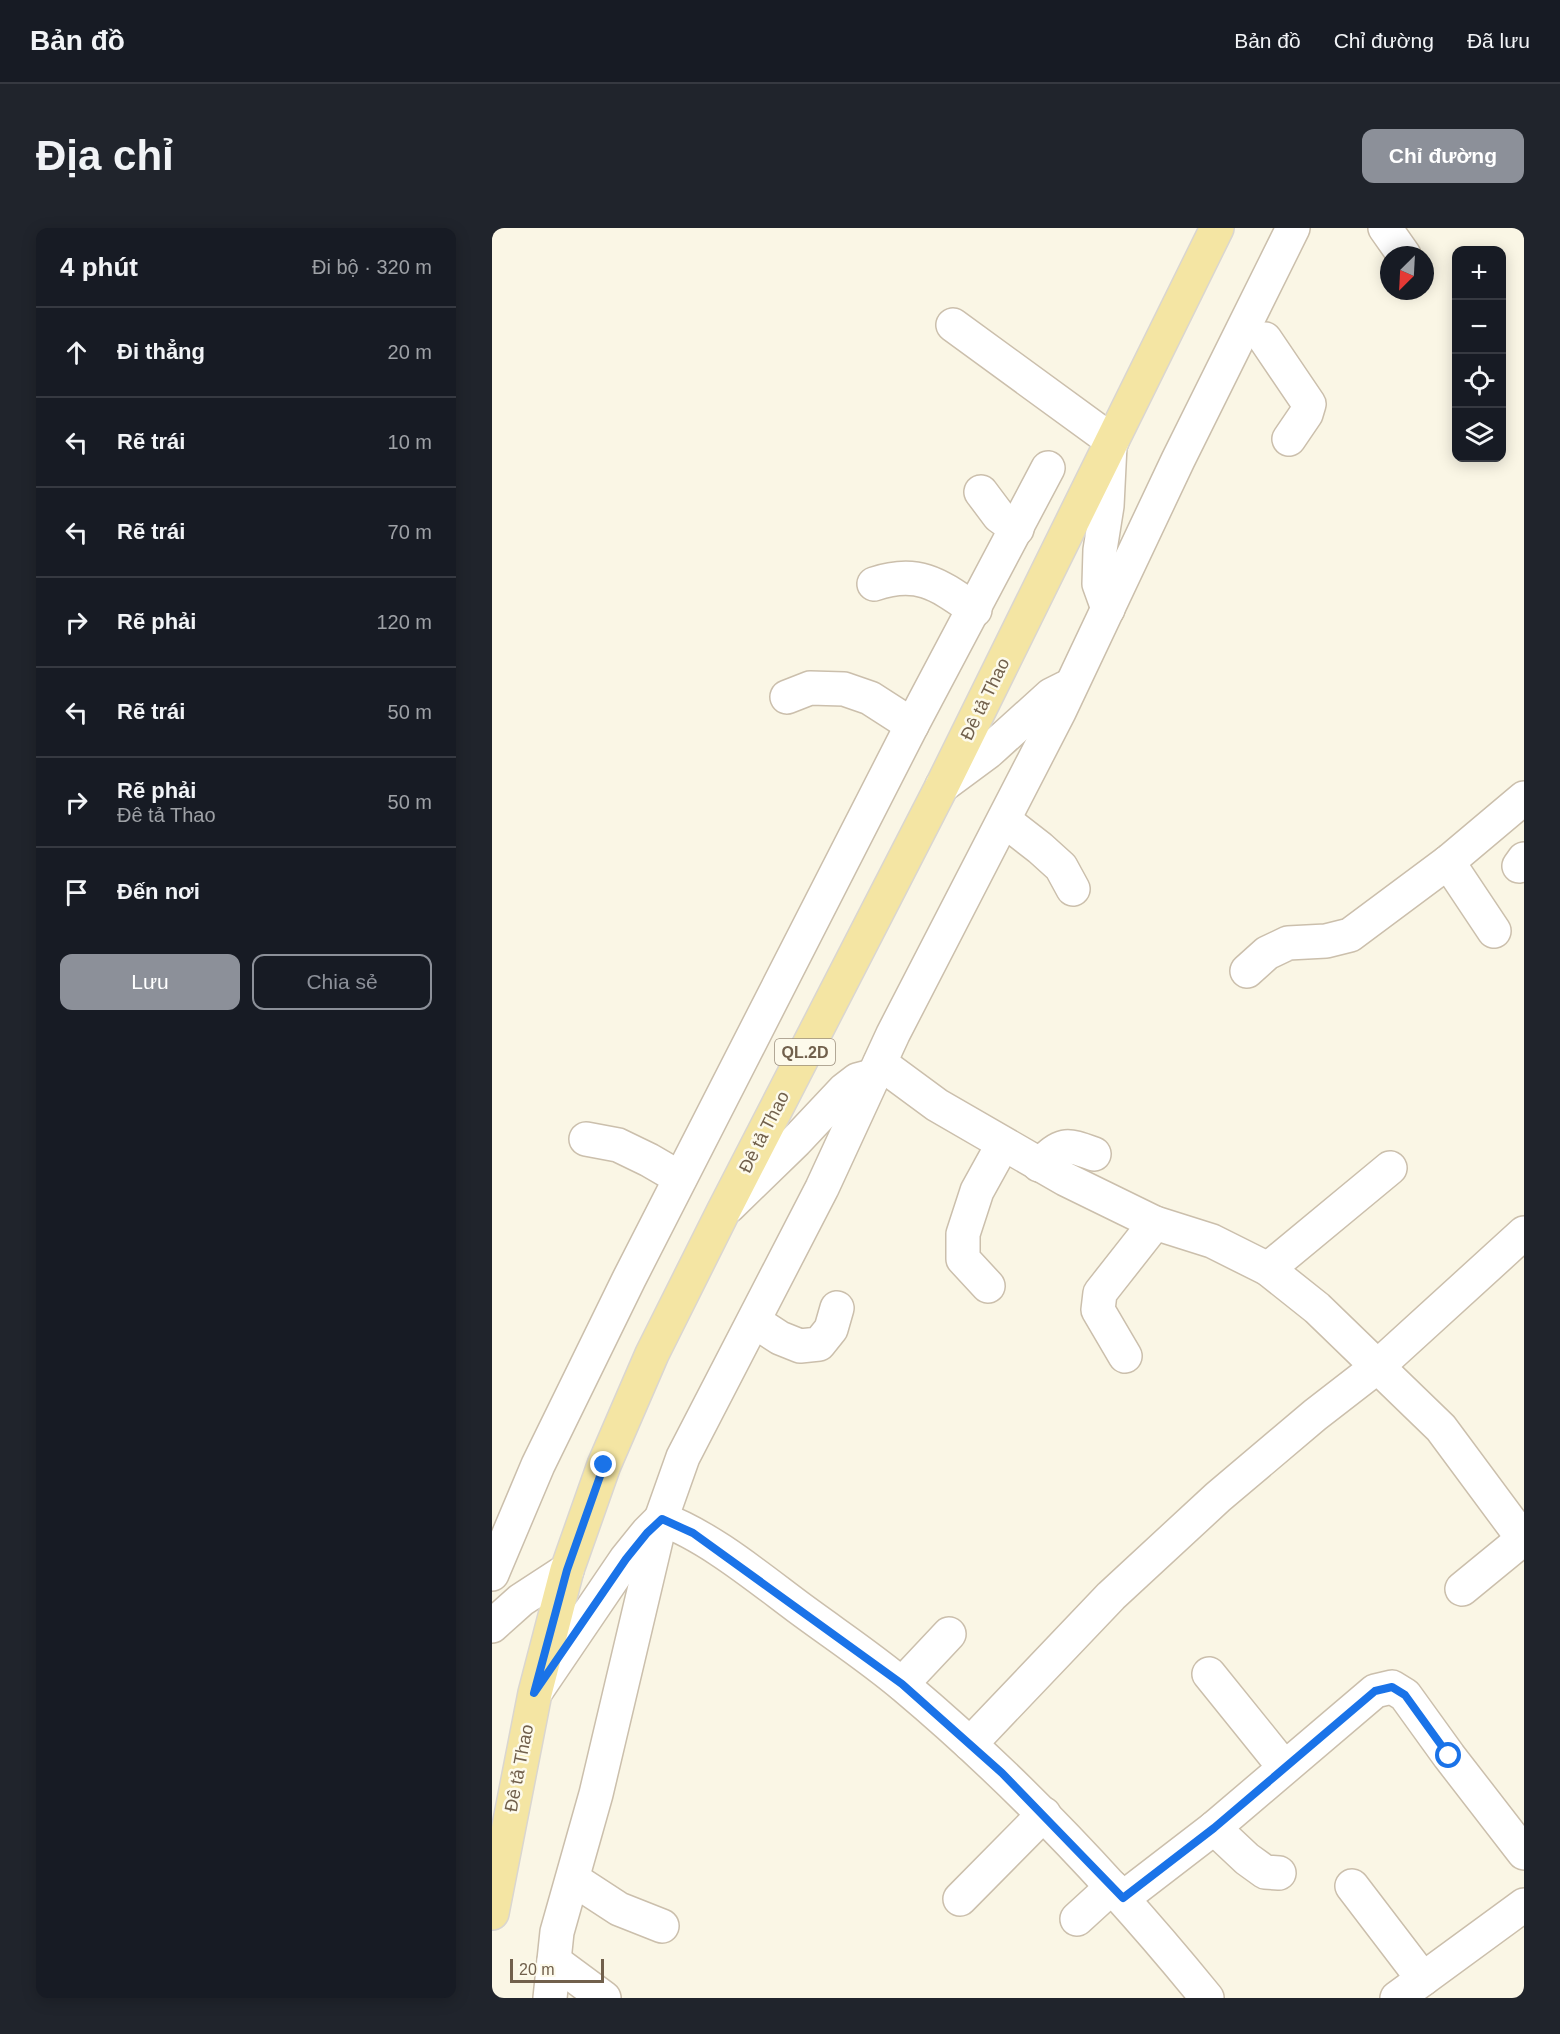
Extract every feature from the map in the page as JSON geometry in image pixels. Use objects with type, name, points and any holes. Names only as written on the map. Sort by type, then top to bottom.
[{"type":"main road","name":"Đê tả Thao","points":[[492,1913],[497,1854],[534,1693],[567,1570],[604,1465],[652,1354],[942,786],[1217,228]]},
{"type":"street","points":[[550,1998],[557,1932],[596,1794],[662,1519],[682,1457],[822,1188],[893,1034],[1004,820],[1108,609],[1178,460],[1256,328],[1293,228]]},
{"type":"street","points":[[1386,228],[1398,246]]},
{"type":"street","points":[[953,325],[1111,443],[1107,506],[1100,550],[1099,584],[1108,609]]},
{"type":"street","points":[[1256,328],[1309,404],[1306,414],[1289,440]]},
{"type":"street","points":[[492,1574],[538,1465],[680,1178],[912,725],[975,610],[1048,468]]},
{"type":"street","points":[[981,492],[999,516],[1017,529]]},
{"type":"street","points":[[874,584],[894,577],[919,579],[942,588],[975,610]]},
{"type":"street","points":[[942,786],[988,752],[1051,695],[1072,683]]},
{"type":"street","points":[[787,697],[810,688],[844,689],[870,698],[912,725]]},
{"type":"street","points":[[1247,972],[1267,953],[1288,943],[1326,941],[1350,935],[1520,810]]},
{"type":"street","points":[[1004,820],[1061,867],[1072,889]]},
{"type":"street","points":[[1448,862],[1494,931]]},
{"type":"street","points":[[723,1212],[796,1141],[844,1090],[856,1080],[878,1069]]},
{"type":"street","points":[[878,1069],[1039,1165],[1155,1223],[1212,1241],[1268,1269],[1317,1308],[1440,1428],[1523,1539],[1462,1589]]},
{"type":"street","points":[[586,1138],[618,1145],[680,1178]]},
{"type":"street","points":[[988,1286],[963,1258],[963,1234],[977,1191],[1003,1144]]},
{"type":"street","points":[[1039,1165],[1058,1148],[1072,1146],[1094,1154]]},
{"type":"street","points":[[1268,1269],[1390,1168]]},
{"type":"street","points":[[1125,1356],[1098,1310],[1100,1293],[1155,1223]]},
{"type":"street","points":[[970,1744],[1111,1596],[1218,1497],[1377,1366],[1524,1233]]},
{"type":"street","points":[[754,1322],[780,1338],[800,1346],[819,1344],[831,1329],[837,1308]]},
{"type":"street","points":[[662,1519],[693,1533],[902,1684],[1044,1814],[1118,1893],[1208,1998]]},
{"type":"street","points":[[534,1693],[626,1559],[662,1519]]},
{"type":"street","points":[[492,1626],[521,1600],[567,1570]]},
{"type":"street","points":[[902,1684],[949,1634]]},
{"type":"street","points":[[1209,1674],[1284,1767]]},
{"type":"street","points":[[1077,1919],[1214,1828],[1375,1691],[1392,1687],[1405,1695],[1524,1853]]},
{"type":"street","points":[[960,1899],[1044,1814]]},
{"type":"street","points":[[1214,1828],[1247,1859],[1265,1872],[1279,1873]]},
{"type":"street","points":[[573,1879],[619,1909],[662,1926]]},
{"type":"street","points":[[1352,1886],[1423,1979]]},
{"type":"street","points":[[1397,1998],[1524,1905]]},
{"type":"street","points":[[555,1961],[604,1998]]},
{"type":"route","points":[[604,1465],[567,1570],[534,1693],[626,1559],[662,1519],[693,1533],[902,1684],[1002,1773],[1123,1898],[1214,1828],[1375,1691],[1392,1687],[1405,1695],[1449,1756]]}]
